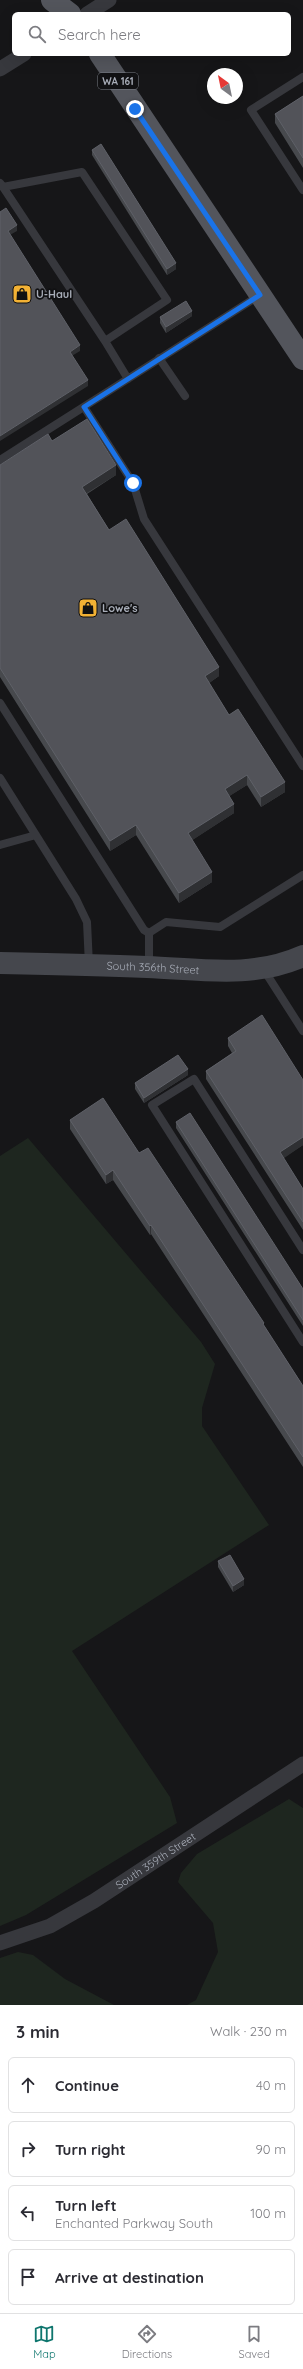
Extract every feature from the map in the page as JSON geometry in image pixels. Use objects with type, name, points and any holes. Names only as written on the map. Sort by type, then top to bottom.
[{"type":"main road","points":[[52,0],[67,12]]},
{"type":"main road","points":[[76,0],[77,12]]},
{"type":"main road","name":"WA 161","points":[[101,56],[303,359]]},
{"type":"main road","name":"South 356th Street","points":[[0,963],[149,967],[211,972],[264,969],[303,956]]},
{"type":"street","points":[[90,12],[109,0]]},
{"type":"street","points":[[0,69],[21,56]]},
{"type":"street","name":"South 359th Street","points":[[0,1944],[50,1926],[94,1900],[303,1764]]},
{"type":"lane","points":[[303,77],[252,110],[303,190]]},
{"type":"lane","points":[[105,341],[167,300],[82,172],[1,185],[105,341],[128,379]]},
{"type":"lane","points":[[0,460],[260,295]]},
{"type":"lane","points":[[159,358],[185,396]]},
{"type":"lane","points":[[84,407],[133,483],[144,519],[303,766]]},
{"type":"lane","points":[[0,703],[144,930],[150,933]]},
{"type":"lane","points":[[0,778],[76,899],[87,922],[89,965]]},
{"type":"lane","points":[[0,845],[36,835]]},
{"type":"lane","points":[[150,933],[166,922],[220,927],[303,875]]},
{"type":"lane","points":[[149,967],[150,933]]},
{"type":"lane","points":[[264,969],[303,1031]]},
{"type":"lane","points":[[303,1250],[194,1079],[152,1106],[303,1342]]},
{"type":"shaded area","points":[[28,1138],[201,1342],[215,1364],[202,1408],[202,1426],[269,1525],[72,1651],[170,1797],[177,1823],[26,1915],[0,1926],[0,1156]]},
{"type":"shaded area","points":[[289,1799],[303,1808],[303,2005],[187,2005],[196,2000],[218,1952],[213,1923],[178,1882],[181,1873],[197,1854]]},
{"type":"shaded area","points":[[18,1952],[33,1955],[65,1979],[114,2005],[0,2005],[0,1958]]},
{"type":"building","points":[[303,96],[303,158],[275,114]]},
{"type":"building","points":[[101,144],[176,263],[167,269],[92,150]]},
{"type":"building","name":"U-Haul","points":[[6,208],[17,225],[8,231],[80,345],[70,352],[88,380],[0,436],[0,212]]},
{"type":"building","points":[[186,301],[192,311],[166,327],[160,317]]},
{"type":"building","name":"Lowe's","points":[[87,419],[116,465],[82,487],[109,530],[126,519],[219,667],[205,676],[229,715],[238,709],[285,782],[261,797],[247,775],[225,789],[234,804],[188,833],[212,872],[179,893],[136,825],[110,841],[0,668],[0,465],[48,434],[52,441]]},
{"type":"building","points":[[262,1015],[303,1080],[303,1137],[280,1152],[303,1189],[303,1222],[206,1071],[236,1051],[228,1038]]},
{"type":"building","points":[[178,1055],[188,1069],[144,1098],[135,1083]]},
{"type":"building","points":[[103,1098],[139,1153],[148,1148],[264,1323],[263,1324],[303,1386],[303,1457],[151,1225],[150,1226],[113,1170],[106,1175],[70,1120]]},
{"type":"building","points":[[190,1113],[303,1289],[303,1320],[176,1122]]},
{"type":"building","points":[[230,1555],[244,1579],[233,1586],[218,1561]]},
{"type":"place","name":"U-Haul","points":[[22,294]]},
{"type":"place","name":"Lowe's","points":[[88,608]]},
{"type":"route","points":[[133,483],[84,407],[260,295],[135,109]]}]
